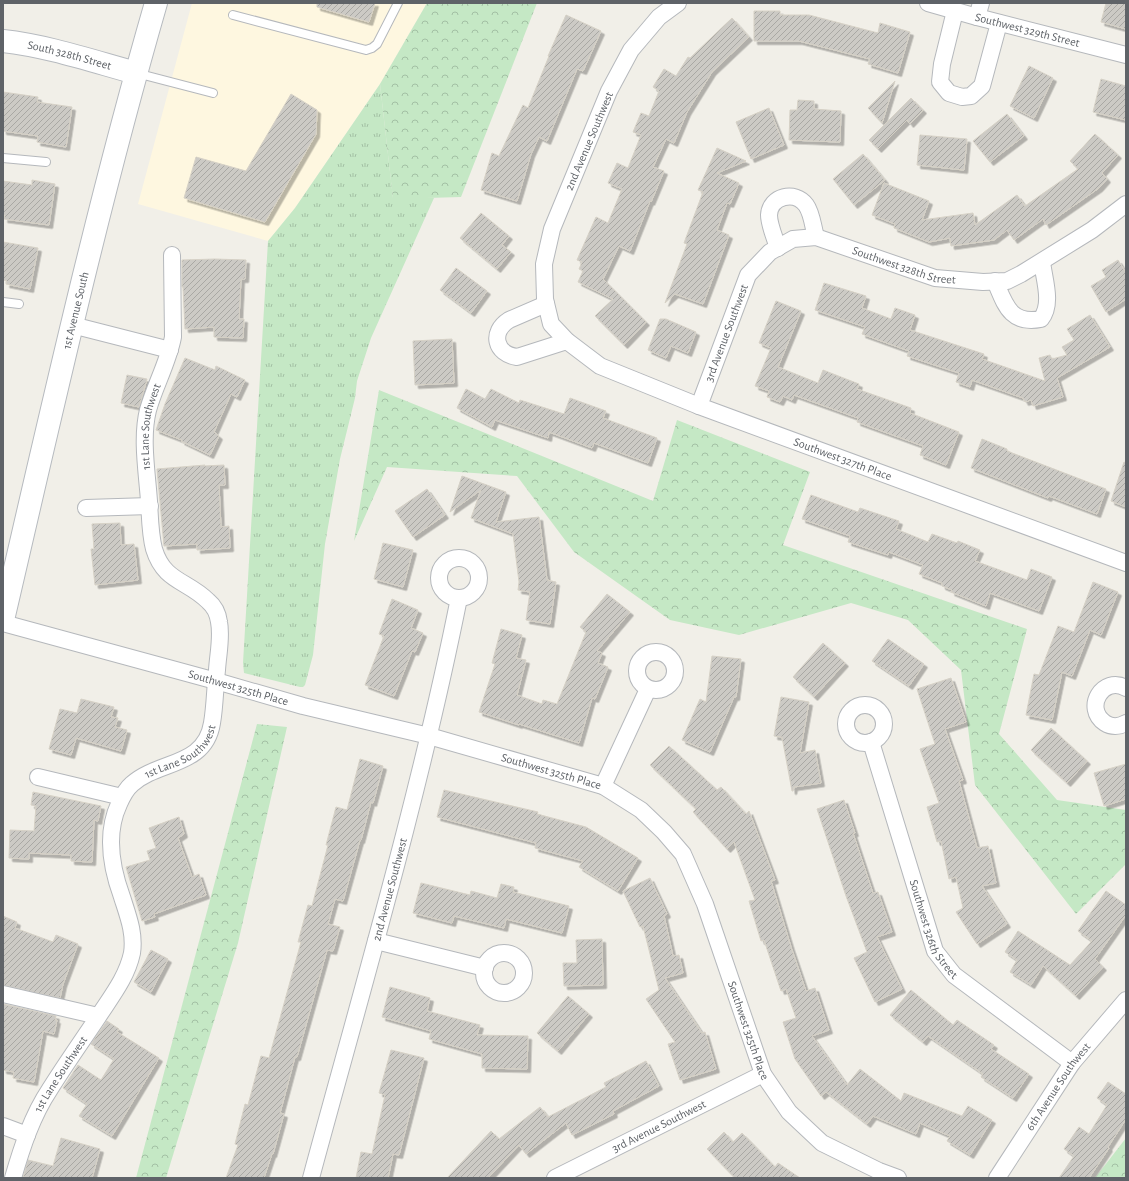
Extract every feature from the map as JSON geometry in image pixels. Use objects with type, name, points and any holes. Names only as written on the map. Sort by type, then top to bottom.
[{"type":"main road","name":"1st Avenue South","points":[[3,620],[103,194],[156,3]]},
{"type":"main road","name":"South 328th Street","points":[[3,41],[24,43],[62,52],[136,73]]},
{"type":"street","name":"2nd Avenue Southwest","points":[[546,302],[544,264],[552,229],[608,91],[631,50],[659,17],[678,3]]},
{"type":"street","name":"Southwest 329th Street","points":[[928,3],[955,11],[979,10],[999,23],[1126,55]]},
{"type":"street","points":[[955,11],[942,64],[940,82],[949,93],[962,97],[971,96],[982,86],[999,23]]},
{"type":"street","points":[[778,248],[769,214],[775,202],[788,196],[801,200],[806,205],[816,238]]},
{"type":"street","name":"Southwest 328th Street","points":[[816,238],[935,278],[995,282],[1007,280],[1042,262],[1092,230],[1126,204]]},
{"type":"street","name":"3rd Avenue Southwest","points":[[698,406],[748,275],[770,252],[793,239],[816,238]]},
{"type":"street","name":"1st Lane Southwest","points":[[13,1178],[27,1135],[48,1092],[123,977],[130,960],[132,952],[132,930],[116,882],[110,846],[112,825],[116,810],[128,788],[137,780],[186,758],[197,751],[203,745],[212,725],[220,631],[217,614],[207,599],[172,577],[160,562],[152,539],[145,442],[146,419],[154,390],[170,350],[173,337],[172,256]]},
{"type":"street","points":[[995,282],[1007,308],[1015,315],[1031,321],[1041,319],[1046,313],[1047,300],[1042,262]]},
{"type":"street","name":"Southwest 327th Place","points":[[546,302],[551,324],[567,341],[600,366],[698,406],[1126,562]]},
{"type":"street","points":[[546,302],[503,324],[497,335],[500,348],[510,356],[517,357],[567,341]]},
{"type":"street","points":[[72,325],[170,350]]},
{"type":"street","points":[[86,508],[150,506]]},
{"type":"street","name":"2nd Avenue Southwest","points":[[311,1178],[376,940],[429,736],[459,598]]},
{"type":"street","name":"Southwest 325th Place","points":[[3,623],[303,706],[429,736],[603,786],[641,810],[664,832],[682,854],[705,904],[763,1074],[789,1112],[822,1143],[879,1171],[898,1178]]},
{"type":"street","points":[[1125,685],[1110,685],[1103,689],[1098,694],[1095,701],[1095,708],[1097,715],[1102,721],[1108,724],[1115,726],[1126,723]]},
{"type":"street","points":[[603,786],[648,689]]},
{"type":"street","name":"Southwest 326th Street","points":[[871,742],[935,951],[954,975],[1072,1063]]},
{"type":"street","points":[[38,777],[122,797]]},
{"type":"street","points":[[376,940],[485,968]]},
{"type":"street","points":[[3,994],[98,1016]]},
{"type":"street","name":"6th Avenue Southwest","points":[[997,1178],[1072,1063],[1126,1000]]},
{"type":"street","name":"3rd Avenue Southwest","points":[[555,1178],[763,1074]]},
{"type":"street","points":[[3,1126],[27,1135]]},
{"type":"lane","points":[[233,15],[368,50],[376,44],[398,3]]},
{"type":"lane","points":[[136,73],[213,93]]},
{"type":"lane","points":[[3,158],[46,162]]},
{"type":"lane","points":[[3,302],[19,304]]},
{"type":"shaded area","points":[[192,3],[427,3],[380,84],[295,208],[268,241],[138,204]]},
{"type":"green space","points":[[427,3],[537,3],[461,197],[393,199],[380,84]]},
{"type":"green space","points":[[380,84],[393,198],[434,198],[371,338],[357,381],[355,398],[340,459],[325,544],[313,655],[305,685],[300,687],[244,673],[243,663],[268,241],[295,208]]},
{"type":"green space","points":[[379,390],[653,501],[677,420],[810,472],[783,545],[1027,629],[999,734],[1057,800],[1126,810],[1126,864],[1076,914],[975,785],[961,670],[908,620],[851,603],[739,635],[670,620],[574,552],[517,476],[387,467],[354,541]]},
{"type":"green space","points":[[257,724],[287,727],[238,943],[166,1178],[136,1178]]},
{"type":"green space","points":[[1126,1138],[1126,1178],[1095,1178]]},
{"type":"building","points":[[317,3],[375,3],[369,22],[317,7]]},
{"type":"building","points":[[1106,3],[1126,3],[1126,29],[1101,22]]},
{"type":"building","points":[[754,11],[780,11],[780,15],[809,15],[878,33],[880,23],[910,32],[898,73],[868,64],[870,59],[799,41],[754,41]]},
{"type":"building","points":[[566,15],[601,31],[583,71],[577,69],[547,141],[539,137],[531,154],[517,201],[481,190],[492,153],[499,156],[523,105],[528,108]]},
{"type":"building","points":[[732,18],[749,37],[712,72],[687,112],[674,143],[666,139],[653,167],[664,171],[630,251],[619,246],[603,279],[646,322],[624,345],[595,316],[613,299],[578,282],[583,271],[579,269],[582,262],[577,260],[596,217],[608,223],[622,189],[608,183],[617,163],[628,168],[641,135],[633,132],[641,113],[649,116],[659,91],[653,87],[664,69],[676,76],[688,57],[690,58]]},
{"type":"building","points":[[1029,66],[1053,78],[1034,118],[1010,106]]},
{"type":"building","points":[[1101,79],[1126,86],[1126,120],[1093,112]]},
{"type":"building","points":[[895,81],[882,123],[868,108]]},
{"type":"building","points":[[3,92],[38,97],[37,102],[72,107],[66,147],[37,142],[38,136],[3,131]]},
{"type":"building","points":[[291,94],[317,110],[316,134],[265,222],[184,198],[196,157],[246,171]]},
{"type":"building","points":[[911,98],[923,110],[910,124],[907,120],[878,149],[869,140]]},
{"type":"building","points":[[798,100],[814,101],[814,109],[841,111],[840,142],[789,140],[790,110],[797,110]]},
{"type":"building","points":[[769,108],[784,145],[751,159],[736,122]]},
{"type":"building","points":[[1007,114],[1024,136],[990,162],[973,141]]},
{"type":"building","points":[[1095,134],[1118,155],[1102,173],[1107,179],[1099,188],[1046,225],[1043,219],[1014,240],[1007,230],[994,240],[951,246],[950,238],[929,242],[894,228],[895,224],[872,215],[884,183],[929,201],[922,220],[973,213],[975,225],[1017,195],[1025,206],[1078,169],[1070,161]]},
{"type":"building","points":[[920,135],[967,139],[964,170],[917,165]]},
{"type":"building","points":[[717,148],[746,161],[717,173],[739,183],[730,204],[727,203],[717,230],[729,235],[703,304],[675,294],[665,303],[687,244],[684,243],[703,192],[698,190]]},
{"type":"building","points":[[863,154],[885,180],[854,205],[833,179]]},
{"type":"building","points":[[32,180],[55,184],[49,225],[4,219],[3,181],[32,185]]},
{"type":"building","points":[[481,213],[509,236],[502,245],[511,252],[497,269],[460,238]]},
{"type":"building","points":[[3,242],[38,248],[30,289],[6,284],[7,281],[3,280]]},
{"type":"building","points":[[182,260],[246,260],[245,279],[241,279],[239,319],[244,319],[243,338],[214,337],[214,327],[185,329]]},
{"type":"building","points":[[1118,260],[1126,273],[1126,299],[1106,312],[1091,286],[1106,277],[1102,270]]},
{"type":"building","points":[[456,268],[487,291],[471,313],[440,290]]},
{"type":"building","points":[[824,283],[866,296],[862,308],[891,319],[895,308],[915,315],[910,330],[984,354],[982,359],[1045,381],[1039,358],[1050,355],[1052,359],[1067,355],[1062,347],[1074,340],[1067,329],[1090,315],[1110,347],[1057,378],[1063,397],[1033,406],[1031,400],[1025,402],[1023,398],[972,380],[970,387],[956,382],[959,373],[907,356],[909,351],[862,334],[865,327],[815,310]]},
{"type":"building","points":[[776,301],[801,311],[778,367],[818,383],[823,370],[859,384],[857,389],[911,408],[910,413],[959,432],[946,465],[920,455],[923,446],[857,422],[858,418],[794,395],[792,400],[783,396],[780,402],[767,397],[769,391],[755,386],[771,348],[759,343]]},
{"type":"building","points":[[660,319],[666,319],[696,332],[688,353],[671,346],[666,358],[648,350]]},
{"type":"building","points":[[452,339],[454,383],[415,385],[413,341]]},
{"type":"building","points":[[185,358],[215,370],[216,366],[245,380],[237,397],[231,394],[214,432],[219,436],[210,455],[181,441],[182,440],[156,430],[165,404]]},
{"type":"building","points":[[127,375],[147,379],[139,407],[121,403]]},
{"type":"building","points":[[466,389],[485,399],[491,389],[519,403],[520,400],[564,414],[570,398],[606,411],[603,418],[657,438],[648,463],[594,443],[592,448],[549,432],[548,438],[495,420],[492,427],[457,408]]},
{"type":"building","points":[[982,439],[1007,449],[1007,451],[1106,489],[1097,514],[1049,496],[1048,498],[971,468]]},
{"type":"building","points":[[1124,462],[1126,463],[1126,507],[1111,501]]},
{"type":"building","points":[[205,465],[204,466],[224,465],[225,485],[219,485],[221,527],[229,526],[230,548],[197,550],[197,544],[164,546],[157,469]]},
{"type":"building","points":[[462,476],[506,492],[496,522],[539,517],[547,580],[556,582],[550,624],[526,620],[530,592],[518,590],[519,582],[513,534],[471,518],[481,490],[450,512]]},
{"type":"building","points":[[427,489],[445,515],[413,537],[395,511]]},
{"type":"building","points":[[811,495],[858,512],[860,508],[899,521],[896,529],[928,542],[932,534],[957,543],[958,541],[980,550],[975,561],[1027,580],[1031,569],[1052,577],[1039,611],[990,593],[986,606],[951,592],[952,590],[942,586],[942,583],[919,574],[923,565],[889,552],[888,555],[848,542],[850,536],[802,519]]},
{"type":"building","points":[[120,523],[121,545],[134,544],[138,580],[95,585],[91,549],[94,549],[92,524]]},
{"type":"building","points":[[383,543],[413,550],[403,587],[374,579]]},
{"type":"building","points":[[1093,582],[1118,592],[1101,635],[1090,630],[1072,676],[1062,672],[1052,720],[1026,715],[1034,674],[1039,675],[1058,626],[1074,632]]},
{"type":"building","points":[[607,594],[630,612],[597,651],[602,653],[598,663],[608,667],[595,699],[592,698],[579,743],[479,712],[495,664],[492,663],[501,629],[522,635],[516,658],[526,660],[517,695],[542,704],[543,700],[557,704],[586,632],[580,627]]},
{"type":"building","points":[[392,599],[418,610],[411,628],[423,633],[415,652],[412,651],[394,696],[365,685],[384,636],[379,634]]},
{"type":"building","points":[[888,639],[924,664],[909,686],[872,661]]},
{"type":"building","points":[[823,643],[845,663],[814,697],[793,677]]},
{"type":"building","points":[[712,656],[741,659],[736,697],[734,697],[710,752],[682,740],[700,699],[706,702]]},
{"type":"building","points":[[951,678],[966,722],[945,729],[963,780],[959,781],[977,848],[988,846],[996,883],[982,886],[1007,924],[977,944],[956,912],[963,908],[956,877],[949,879],[941,841],[937,842],[927,807],[939,803],[920,749],[935,744],[917,689]]},
{"type":"building","points":[[781,697],[809,702],[800,753],[815,750],[821,783],[794,787],[792,791],[782,737],[774,736]]},
{"type":"building","points":[[81,699],[114,707],[111,717],[118,718],[115,727],[127,730],[121,751],[76,738],[71,755],[49,749],[60,709],[77,713]]},
{"type":"building","points":[[1051,728],[1087,761],[1067,783],[1031,750]]},
{"type":"building","points":[[669,746],[717,790],[721,787],[746,814],[749,811],[775,880],[771,881],[806,991],[815,988],[829,1030],[812,1036],[847,1085],[860,1069],[901,1101],[904,1093],[962,1116],[968,1106],[992,1120],[970,1155],[947,1141],[950,1136],[920,1123],[916,1134],[873,1116],[867,1124],[826,1092],[821,1096],[795,1059],[783,1022],[796,1018],[786,989],[781,991],[764,940],[761,941],[749,901],[755,900],[734,842],[727,849],[693,812],[696,809],[650,765]]},
{"type":"building","points":[[360,759],[383,766],[373,803],[371,802],[343,901],[335,899],[328,924],[340,927],[333,951],[327,950],[297,1057],[295,1057],[280,1113],[284,1114],[273,1154],[264,1178],[226,1178],[238,1145],[235,1144],[245,1104],[248,1105],[261,1056],[269,1058],[301,942],[298,942],[308,905],[312,906],[336,807],[347,810]]},
{"type":"building","points":[[1126,764],[1126,799],[1104,806],[1094,773]]},
{"type":"building","points":[[444,790],[538,812],[537,814],[586,827],[638,858],[618,891],[579,867],[583,861],[535,848],[536,843],[437,817]]},
{"type":"building","points":[[33,792],[101,806],[98,821],[94,820],[92,862],[71,861],[71,855],[29,853],[29,859],[9,858],[10,830],[34,831],[36,806],[31,805]]},
{"type":"building","points":[[844,800],[855,833],[853,833],[873,893],[878,892],[892,932],[877,937],[902,989],[875,1002],[854,958],[867,952],[846,896],[817,809]]},
{"type":"building","points":[[179,817],[184,834],[178,838],[192,877],[199,874],[206,895],[154,914],[155,917],[142,921],[126,867],[150,860],[147,851],[156,848],[149,828]]},
{"type":"building","points":[[650,878],[667,914],[664,916],[673,956],[679,955],[683,973],[665,978],[702,1033],[705,1032],[716,1069],[680,1080],[668,1044],[675,1042],[646,999],[659,990],[643,926],[640,927],[623,891]]},
{"type":"building","points":[[421,883],[470,895],[471,891],[497,898],[501,884],[514,887],[513,892],[569,906],[562,933],[506,919],[504,928],[454,916],[452,923],[413,913]]},
{"type":"building","points":[[1106,891],[1126,905],[1126,915],[1095,959],[1103,967],[1076,996],[1043,966],[1031,985],[1010,972],[1017,960],[1005,952],[1018,931],[1070,965],[1092,941],[1078,931]]},
{"type":"building","points":[[3,916],[17,922],[15,928],[53,942],[56,935],[78,944],[63,984],[60,998],[3,985]]},
{"type":"building","points":[[602,939],[603,985],[564,986],[563,963],[577,963],[576,940]]},
{"type":"building","points":[[151,950],[168,959],[151,992],[134,982]]},
{"type":"building","points":[[390,987],[430,998],[427,1011],[480,1025],[477,1035],[528,1036],[527,1069],[482,1068],[482,1054],[429,1039],[431,1031],[382,1017]]},
{"type":"building","points":[[911,990],[953,1025],[957,1020],[994,1045],[991,1049],[1029,1074],[1013,1098],[981,1077],[983,1074],[928,1036],[923,1042],[890,1015]]},
{"type":"building","points":[[568,996],[589,1014],[558,1051],[537,1033]]},
{"type":"building","points":[[3,1004],[56,1016],[55,1020],[57,1020],[54,1034],[43,1031],[34,1082],[13,1078],[14,1072],[3,1070]]},
{"type":"building","points":[[107,1021],[119,1029],[117,1032],[159,1058],[112,1136],[79,1116],[87,1104],[63,1088],[78,1065],[101,1080],[114,1059],[91,1044]]},
{"type":"building","points":[[391,1050],[424,1058],[399,1155],[393,1154],[388,1178],[356,1178],[361,1152],[372,1154],[385,1095],[379,1093]]},
{"type":"building","points":[[646,1061],[659,1086],[613,1111],[614,1114],[572,1135],[566,1123],[526,1154],[519,1145],[488,1178],[447,1178],[491,1131],[499,1139],[540,1107],[548,1117],[606,1087],[604,1083]]},
{"type":"building","points":[[1108,1082],[1126,1094],[1126,1119],[1089,1178],[1059,1178],[1074,1156],[1064,1149],[1079,1127],[1089,1134],[1107,1105],[1097,1098]]},
{"type":"building","points":[[724,1132],[733,1142],[742,1133],[775,1167],[778,1163],[800,1178],[735,1178],[707,1149]]},
{"type":"building","points":[[61,1138],[100,1149],[92,1178],[23,1178],[28,1160],[53,1166]]}]
